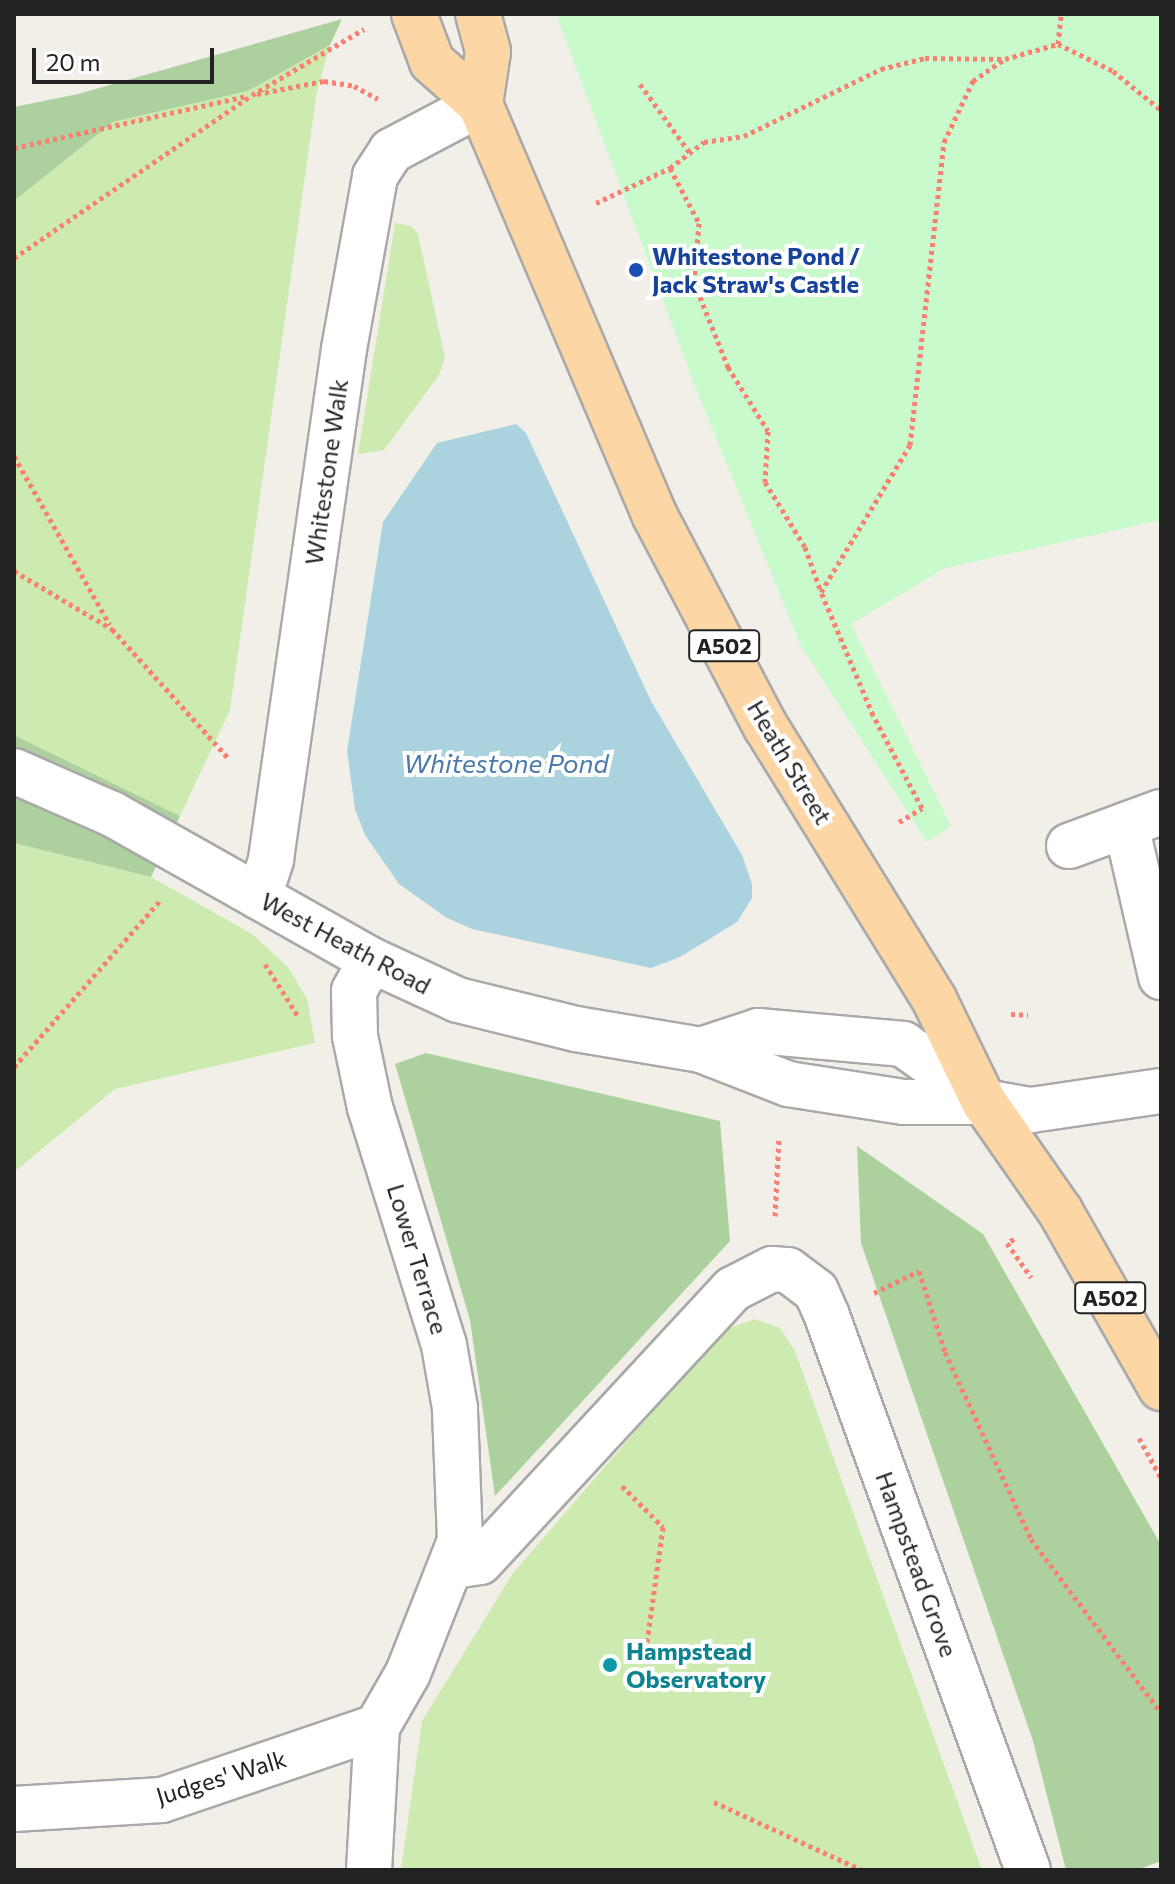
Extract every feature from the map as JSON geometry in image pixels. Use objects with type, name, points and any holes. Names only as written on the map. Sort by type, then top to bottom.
[{"type":"main road","name":"A502","points":[[414,14],[432,62],[480,104]]},
{"type":"main road","points":[[478,14],[488,52],[480,104]]},
{"type":"main road","name":"Heath Street","points":[[480,104],[655,516],[766,727],[934,999],[984,1102],[1060,1211],[1161,1388]]},
{"type":"street","name":"Whitestone Walk","points":[[259,897],[271,859],[341,365],[375,176],[391,151],[480,104]]},
{"type":"street","name":"West Heath Road","points":[[14,771],[112,814],[371,960],[458,1000],[576,1029],[701,1050],[788,1084],[904,1102],[984,1102],[1031,1110],[1161,1091]]},
{"type":"street","points":[[1069,846],[1144,819],[1161,977]]},
{"type":"street","name":"Lower Terrace","points":[[369,1870],[377,1727],[408,1673],[454,1566],[460,1541],[460,1470],[444,1345],[370,1108],[355,1036],[354,991],[371,960]]},
{"type":"street","points":[[454,1566],[480,1562],[709,1310],[733,1289],[780,1270]]},
{"type":"street","name":"Hampstead Grove","points":[[780,1270],[816,1291],[827,1316],[1028,1870]]},
{"type":"street","name":"Judges' Walk","points":[[14,1809],[162,1800],[377,1727]]},
{"type":"path","points":[[1058,44],[1061,14]]},
{"type":"path","points":[[14,258],[252,95],[365,28]]},
{"type":"path","points":[[596,203],[670,168],[704,142],[744,136],[881,69],[925,58],[1005,59],[1058,44],[1113,71],[1161,110]]},
{"type":"path","points":[[821,592],[910,445],[944,142],[973,81],[1005,59]]},
{"type":"path","points":[[14,148],[324,81],[354,86]]},
{"type":"path","points":[[640,84],[690,153]]},
{"type":"path","points":[[670,168],[699,223],[694,282],[728,367],[768,431],[765,482],[805,547],[873,715],[922,808],[899,822]]},
{"type":"path","points":[[14,456],[112,629],[234,765]]},
{"type":"path","points":[[14,571],[29,575],[112,629]]},
{"type":"path","points":[[14,1067],[165,896]]},
{"type":"path","points":[[260,957],[300,1020]]},
{"type":"path","points":[[1011,1014],[1028,1015]]},
{"type":"path","points":[[780,1129],[780,1270]]},
{"type":"path","points":[[827,1316],[919,1271],[945,1352],[1031,1539],[1161,1713]]},
{"type":"path","points":[[647,1643],[663,1527]]},
{"type":"path","points":[[714,1802],[862,1870]]},
{"type":"green space","points":[[556,14],[1161,14],[1161,520],[945,568],[851,624],[951,826],[927,842],[801,646],[695,386]]},
{"type":"green space","points":[[342,19],[330,45],[248,91],[113,122],[14,201],[14,107],[78,94]]},
{"type":"green space","points":[[330,45],[317,91],[230,710],[180,816],[14,735],[14,201],[113,122],[248,91]]},
{"type":"green space","points":[[395,223],[411,226],[418,234],[445,358],[439,375],[384,450],[358,454]]},
{"type":"green space","points":[[14,735],[180,816],[151,877],[14,843]]},
{"type":"green space","points":[[14,843],[151,877],[252,934],[288,967],[307,999],[315,1043],[115,1089],[14,1172]]},
{"type":"green space","points":[[426,1053],[720,1121],[730,1241],[495,1496],[470,1320],[395,1064]]},
{"type":"green space","points":[[857,1146],[983,1234],[1161,1545],[1161,1861],[1137,1870],[1066,1870],[1033,1741],[861,1243]]},
{"type":"green space","points":[[755,1319],[780,1328],[795,1351],[982,1870],[401,1870],[422,1721],[513,1573],[723,1330]]},
{"type":"water","name":"Whitestone Pond","points":[[516,424],[526,433],[651,701],[742,855],[752,884],[752,898],[737,922],[680,957],[651,968],[472,929],[447,918],[399,884],[365,835],[355,809],[347,751],[383,522],[437,443]]},
{"type":"place","name":"Whitestone Pond / Jack Straw's Castle","points":[[636,270]]},
{"type":"place","name":"Hampstead Observatory","points":[[610,1665]]}]
